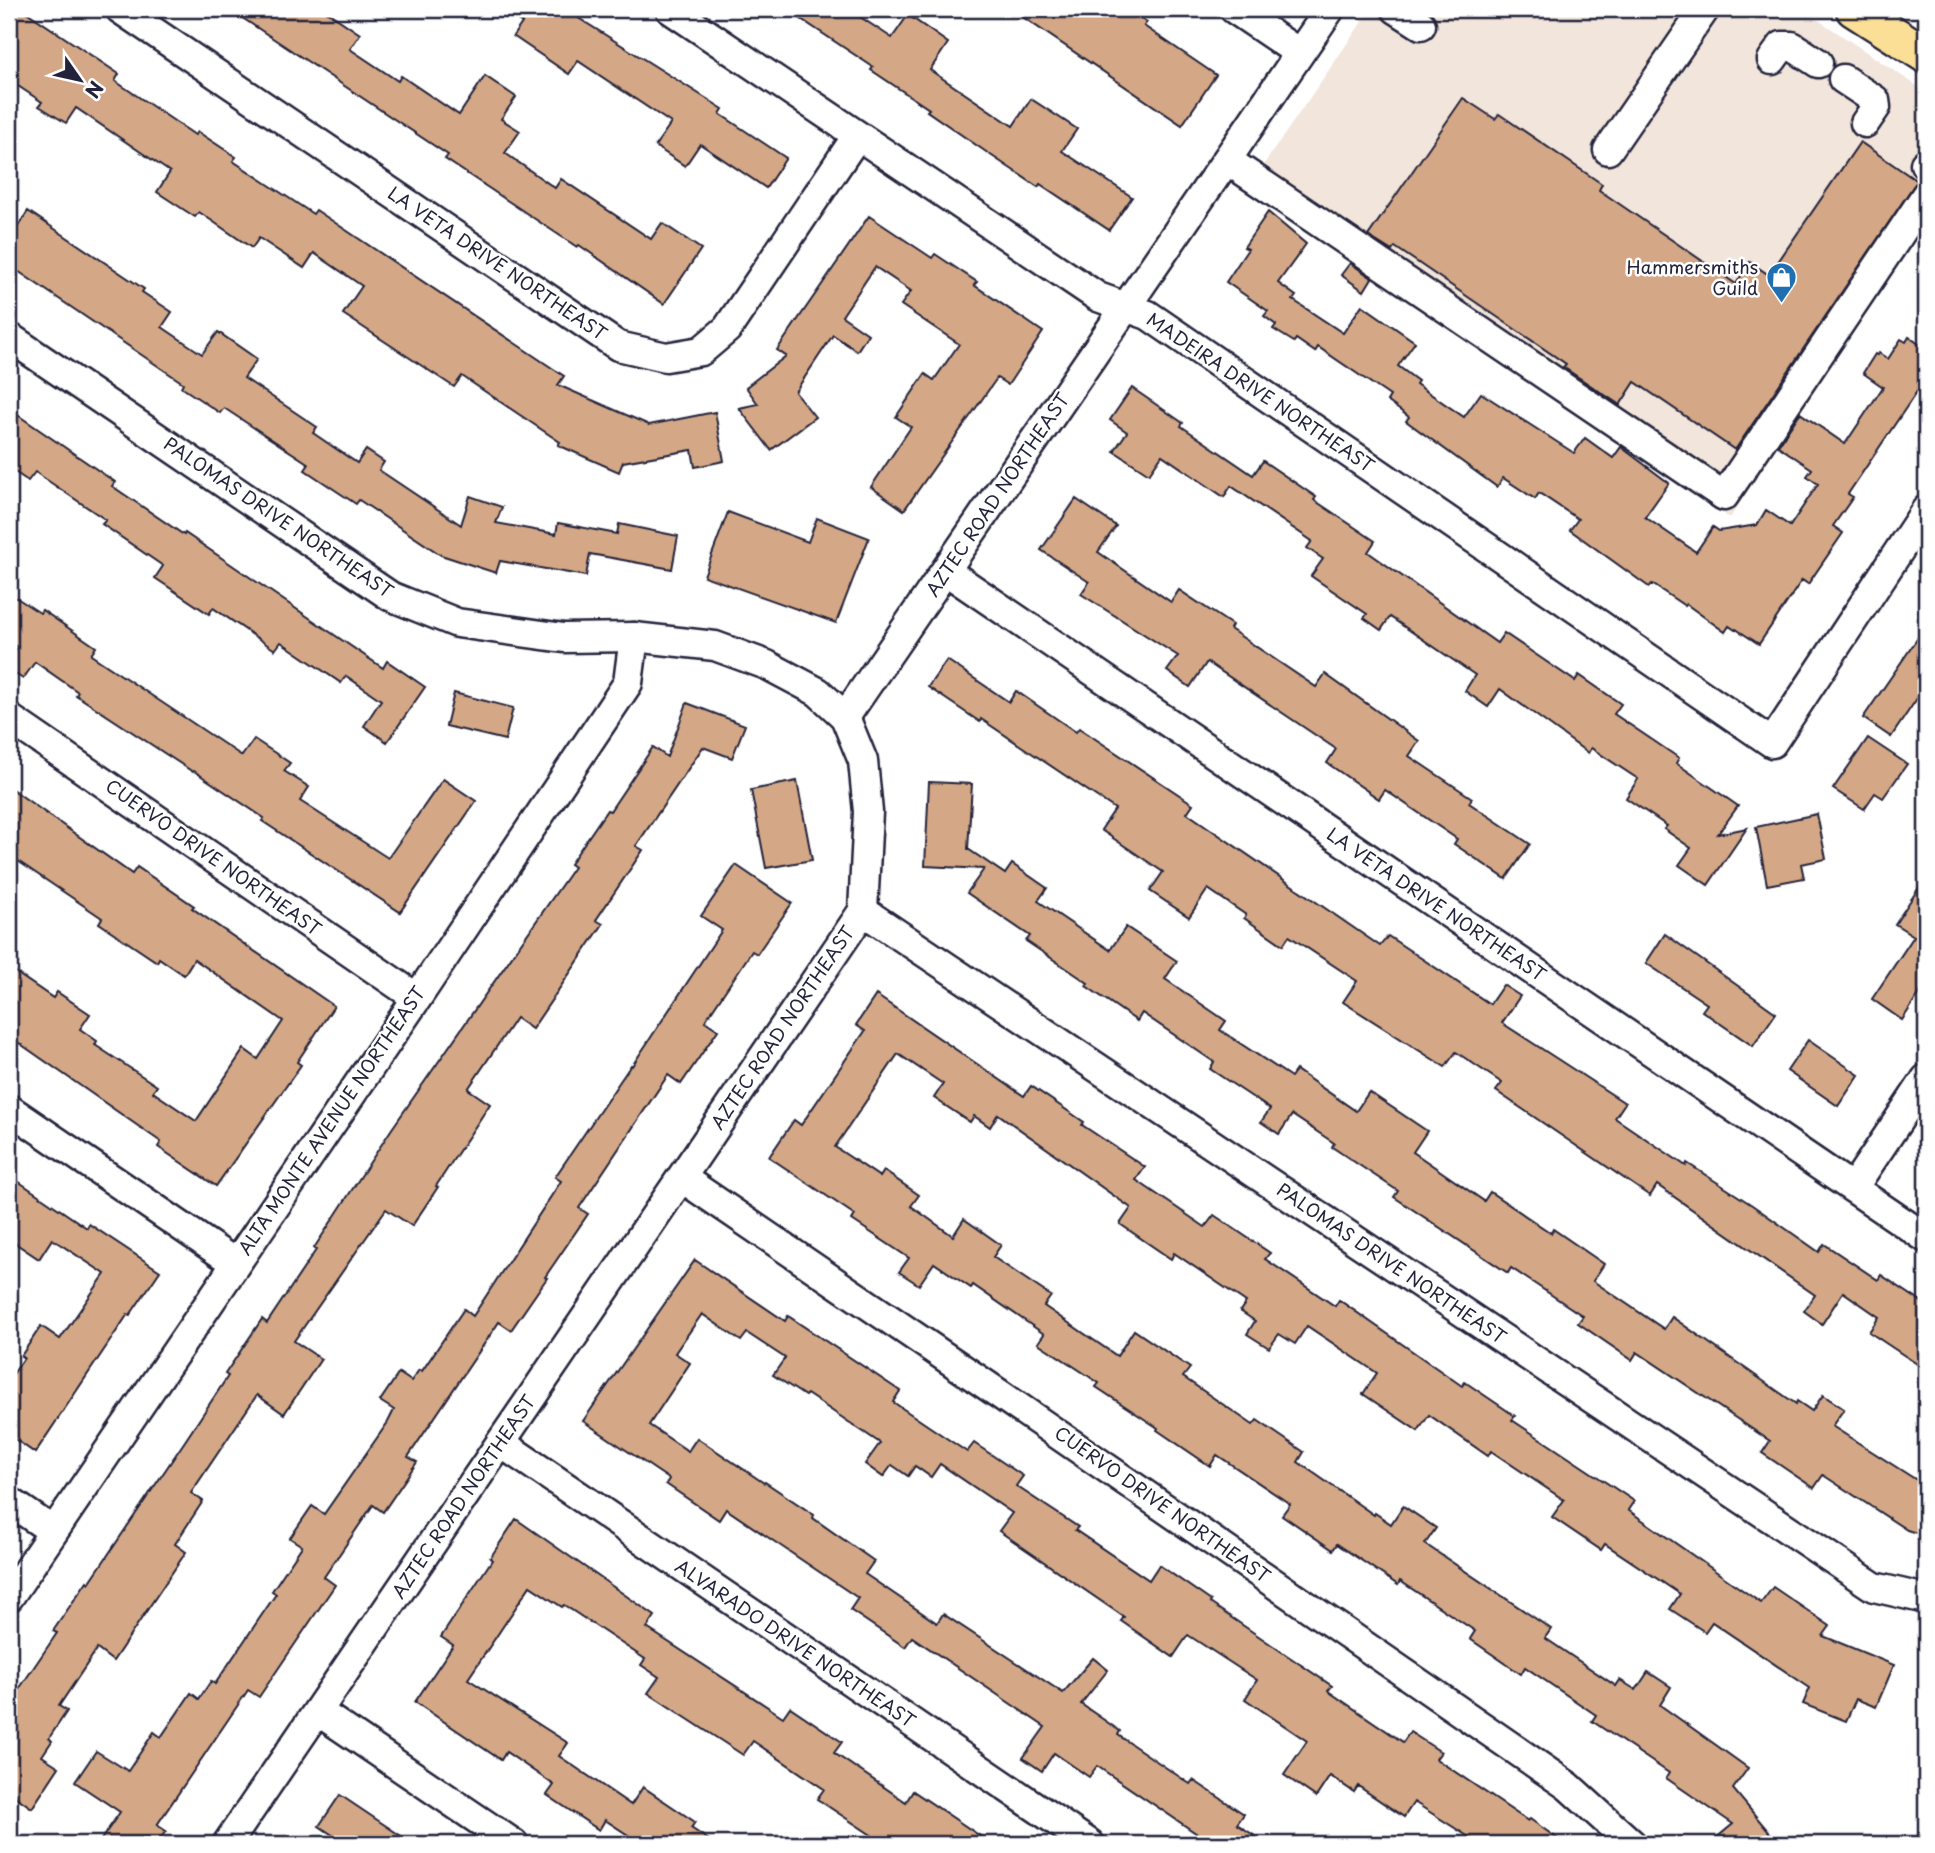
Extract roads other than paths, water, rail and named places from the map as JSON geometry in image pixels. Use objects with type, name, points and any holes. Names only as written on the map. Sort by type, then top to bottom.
[{"type":"main road","points":[[1854,9],[1926,55]]},
{"type":"street","name":"LA VETA DRIVE NORTHEAST","points":[[120,9],[618,346],[666,357],[701,351],[727,329],[857,136]]},
{"type":"street","name":"MADEIRA DRIVE NORTHEAST","points":[[670,9],[1098,297],[1148,315],[1772,743],[1926,510]]},
{"type":"street","points":[[1234,9],[1299,52]]},
{"type":"street","name":"AZTEC ROAD NORTHEAST","points":[[227,1844],[863,911],[868,812],[863,761],[845,717],[1330,9]]},
{"type":"street","points":[[1396,9],[1421,25]]},
{"type":"street","points":[[1608,150],[1705,9]]},
{"type":"street","points":[[1772,60],[1782,46],[1792,46],[1818,63]]},
{"type":"street","points":[[1843,79],[1875,100],[1876,107],[1865,123]]},
{"type":"street","points":[[1227,160],[1300,199],[1724,496],[1926,195]]},
{"type":"street","name":"PALOMAS DRIVE NORTHEAST","points":[[9,337],[390,596],[457,623],[564,638],[634,637],[715,646],[757,661],[818,692],[845,717]]},
{"type":"street","name":"LA VETA DRIVE NORTHEAST","points":[[946,571],[1926,1238]]},
{"type":"street","name":"ALTA MONTE AVENUE NORTHEAST","points":[[9,1597],[417,999],[628,683],[634,637]]},
{"type":"street","name":"CUERVO DRIVE NORTHEAST","points":[[9,718],[417,999]]},
{"type":"street","name":"PALOMAS DRIVE NORTHEAST","points":[[863,911],[1874,1587],[1926,1599]]},
{"type":"street","points":[[1853,1188],[1926,1079]]},
{"type":"street","points":[[9,1109],[235,1263]]},
{"type":"street","name":"CUERVO DRIVE NORTHEAST","points":[[682,1178],[1007,1398],[1567,1786],[1632,1844]]},
{"type":"street","name":"ALVARADO DRIVE NORTHEAST","points":[[501,1443],[1090,1844]]},
{"type":"street","points":[[9,1501],[53,1531]]},
{"type":"street","points":[[319,1712],[514,1844]]},
{"type":"place","name":"Hammersmiths Guild","points":[[1781,305]]}]
